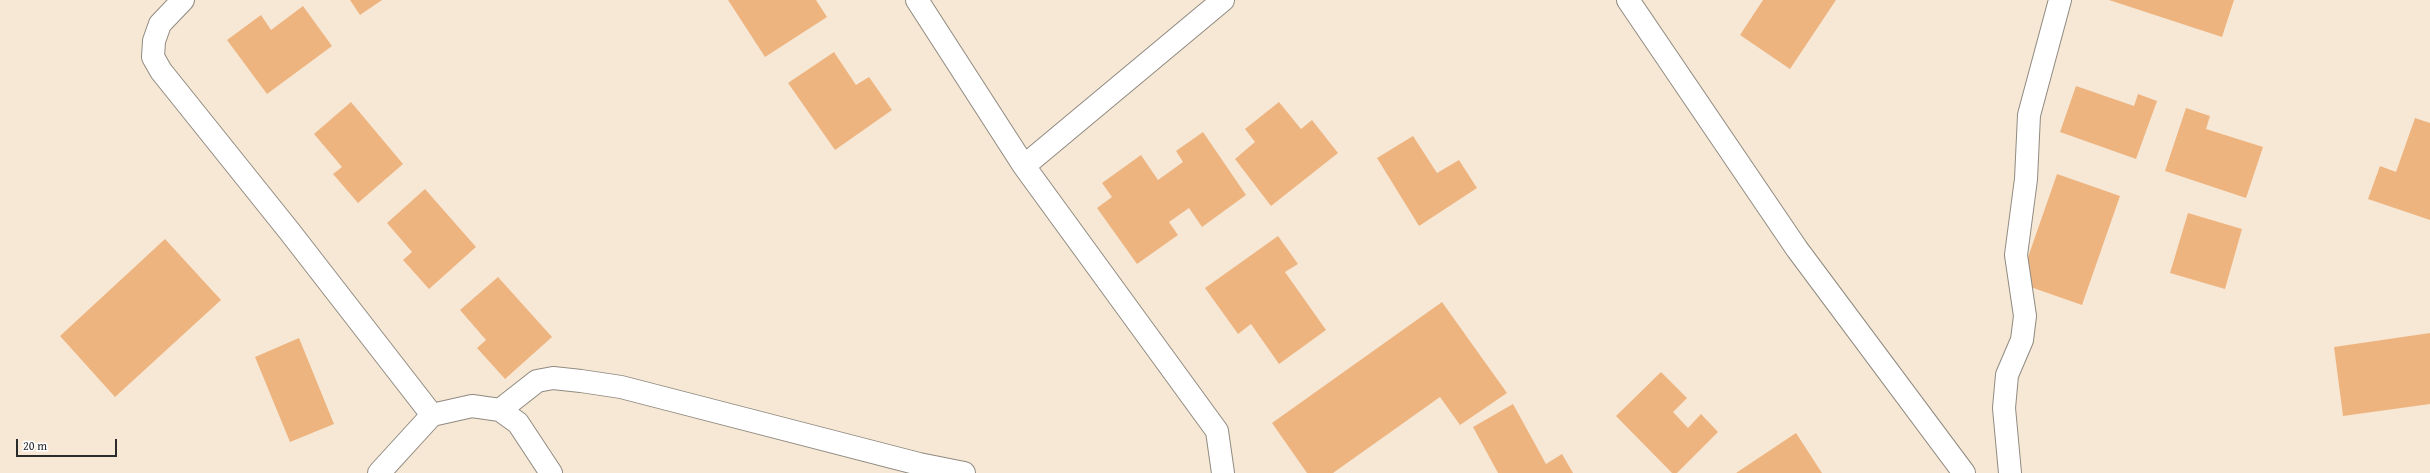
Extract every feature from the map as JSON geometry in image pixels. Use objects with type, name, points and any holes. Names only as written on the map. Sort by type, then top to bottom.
[{"type":"street","points":[[183,0],[160,24],[154,41],[153,57],[161,71],[290,232],[432,415]]},
{"type":"street","points":[[917,0],[1024,166],[1217,431],[1223,473]]},
{"type":"street","points":[[1024,166],[1223,0]]},
{"type":"street","points":[[1628,0],[1797,249],[1964,473]]},
{"type":"street","points":[[2010,473],[2004,408],[2007,375],[2022,340],[2025,316],[2016,256],[2026,179],[2029,115],[2060,0]]},
{"type":"street","points":[[500,410],[537,381],[553,378],[588,382],[621,387],[918,464],[964,473]]},
{"type":"street","points":[[379,473],[432,415],[472,406],[500,410],[518,423],[551,473]]},
{"type":"building","points":[[350,0],[382,0],[360,15]]},
{"type":"building","points":[[728,0],[816,0],[827,17],[765,57]]},
{"type":"building","points":[[1763,0],[1836,0],[1790,69],[1740,35]]},
{"type":"building","points":[[2109,0],[2234,0],[2222,37]]},
{"type":"building","points":[[303,6],[332,46],[267,94],[227,40],[261,15],[271,30]]},
{"type":"building","points":[[834,52],[856,85],[869,77],[892,110],[835,150],[788,83]]},
{"type":"building","points":[[2076,86],[2134,106],[2138,94],[2157,101],[2136,159],[2060,132]]},
{"type":"building","points":[[351,102],[403,164],[358,203],[333,174],[342,167],[314,134]]},
{"type":"building","points":[[1279,102],[1301,129],[1312,120],[1338,153],[1271,206],[1235,159],[1255,142],[1245,129]]},
{"type":"building","points":[[2186,108],[2210,116],[2206,129],[2263,147],[2246,198],[2165,171]]},
{"type":"building","points":[[2415,118],[2430,123],[2430,220],[2368,199],[2380,166],[2396,172]]},
{"type":"building","points":[[1203,132],[1246,195],[1202,227],[1189,208],[1169,222],[1178,235],[1137,264],[1097,208],[1112,197],[1102,183],[1141,155],[1158,180],[1183,162],[1176,151]]},
{"type":"building","points":[[1413,136],[1437,173],[1459,160],[1477,188],[1419,226],[1377,158]]},
{"type":"building","points":[[2057,174],[2120,196],[2082,305],[2019,283]]},
{"type":"building","points":[[425,189],[476,247],[429,289],[403,260],[412,252],[387,223]]},
{"type":"building","points":[[2188,213],[2242,229],[2225,289],[2170,273]]},
{"type":"building","points":[[1278,236],[1298,264],[1285,272],[1326,330],[1279,364],[1251,324],[1238,334],[1205,288]]},
{"type":"building","points":[[165,239],[221,300],[115,397],[60,336]]},
{"type":"building","points":[[498,277],[552,337],[505,379],[477,348],[486,340],[460,310]]},
{"type":"building","points":[[1442,302],[1507,393],[1460,425],[1440,397],[1333,473],[1307,473],[1272,423]]},
{"type":"building","points":[[2430,333],[2430,404],[2343,416],[2334,347]]},
{"type":"building","points":[[299,338],[334,424],[290,442],[255,357]]},
{"type":"building","points":[[1661,372],[1687,398],[1673,412],[1688,428],[1701,414],[1718,432],[1677,473],[1672,473],[1616,416]]},
{"type":"building","points":[[1513,404],[1546,464],[1562,454],[1573,473],[1498,473],[1473,427]]},
{"type":"building","points":[[1796,433],[1822,473],[1736,473]]}]
